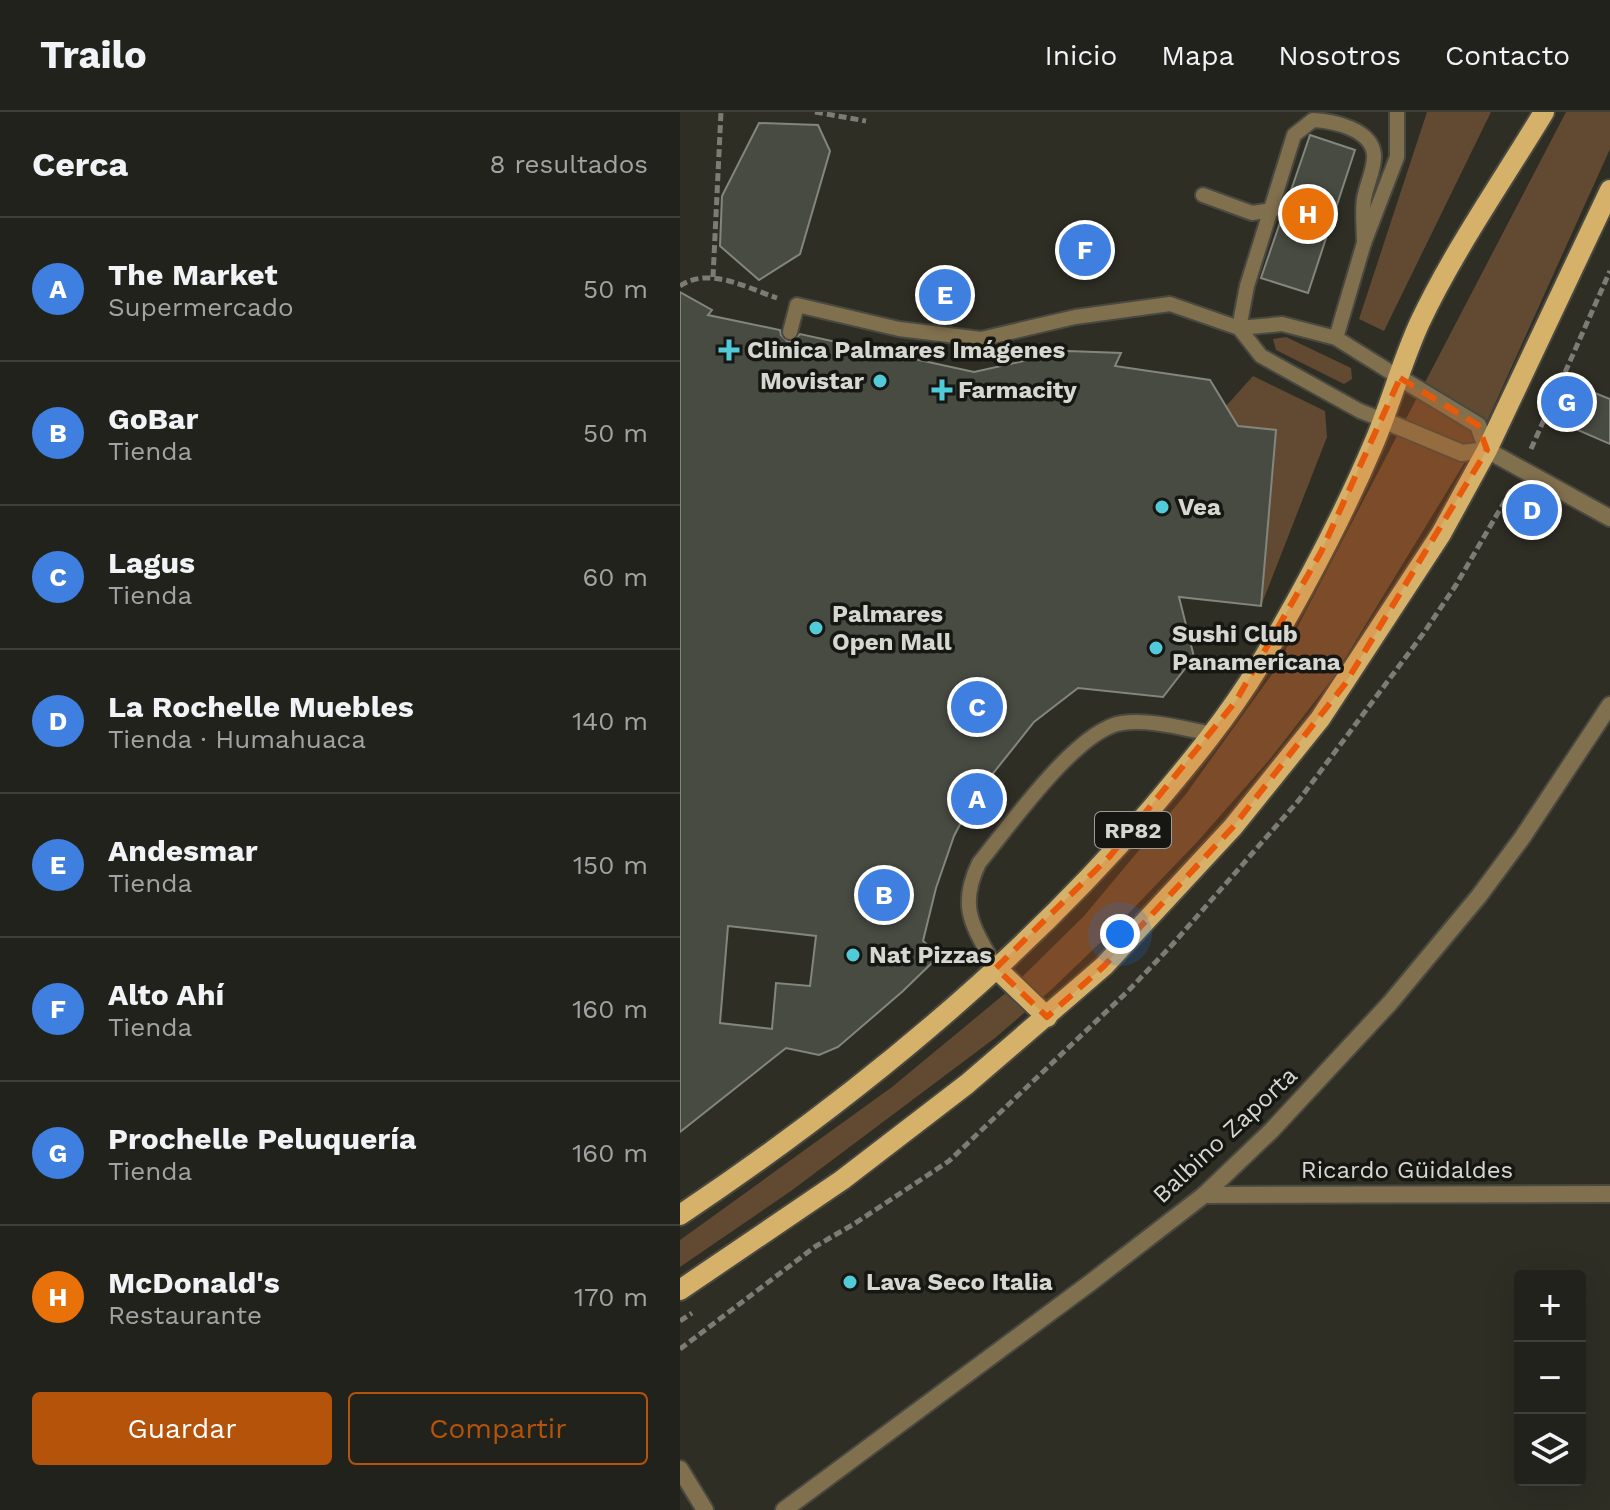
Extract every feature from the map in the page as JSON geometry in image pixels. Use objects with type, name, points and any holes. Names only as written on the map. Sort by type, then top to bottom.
[{"type":"main road","points":[[1383,420],[1407,354],[1435,293],[1544,112]]},
{"type":"main road","points":[[680,1290],[842,1180],[967,1084],[1104,966],[1233,827],[1320,719],[1441,534],[1487,450],[1610,190]]},
{"type":"main road","name":"RP82","points":[[680,1215],[890,1062],[996,968],[1110,856],[1213,734],[1258,667],[1290,611],[1383,420]]},
{"type":"main road","points":[[996,968],[1047,1017]]},
{"type":"street","points":[[1400,378],[1478,425],[1487,450]]},
{"type":"street","points":[[1383,420],[1462,453],[1487,450],[1610,518]]},
{"type":"street","name":"Balbino Zaporta","points":[[784,1510],[1204,1195],[1271,1131],[1390,1003],[1445,938],[1522,838],[1610,705]]},
{"type":"street","name":"Ricardo Güidaldes","points":[[1204,1195],[1610,1194]]},
{"type":"street","points":[[680,1469],[705,1510]]},
{"type":"lane","points":[[1336,338],[1364,243],[1397,157],[1397,112]]},
{"type":"lane","points":[[1364,243],[1364,201],[1374,155],[1368,140],[1357,132],[1328,121],[1313,120],[1294,135],[1247,286],[1239,328],[1261,356],[1360,411],[1383,420]]},
{"type":"lane","points":[[1203,195],[1252,213],[1273,210]]},
{"type":"lane","points":[[790,332],[797,305],[899,329],[981,339],[1075,317],[1170,304],[1239,328],[1282,324],[1336,338],[1400,378]]},
{"type":"lane","points":[[996,968],[976,930],[967,904],[970,881],[979,863],[1065,758],[1090,738],[1120,723],[1152,724],[1213,734]]},
{"type":"path","points":[[713,277],[721,112]]},
{"type":"path","points":[[815,112],[866,121]]},
{"type":"path","points":[[680,286],[692,277],[713,277],[797,305]]},
{"type":"highlighted area","points":[[1400,378],[1478,425],[1487,450],[1345,684],[1233,827],[1104,966],[1047,1017],[996,968],[1110,856],[1236,701],[1321,552]]},
{"type":"shaded area","points":[[1427,112],[1491,112],[1384,331],[1359,319]]},
{"type":"shaded area","points":[[1566,112],[1610,112],[1610,149],[1479,439],[1333,678],[1270,759],[1198,841],[1052,989],[995,1038],[791,1191],[680,1267],[680,1240],[892,1087],[1008,991],[1084,916],[1186,794],[1275,670]]},
{"type":"shaded area","points":[[1286,337],[1351,368],[1352,379],[1344,384],[1276,350],[1273,339]]},
{"type":"shaded area","points":[[1253,376],[1325,411],[1327,437],[1261,606],[1276,431],[1238,426],[1226,406]]},
{"type":"building","points":[[759,123],[818,125],[830,151],[800,254],[759,280],[720,246],[722,196]]},
{"type":"building","points":[[1310,135],[1355,150],[1308,293],[1261,278]]},
{"type":"building","points":[[680,292],[712,310],[708,315],[780,330],[787,341],[793,341],[800,334],[974,372],[1068,351],[1121,353],[1115,366],[1210,380],[1238,426],[1276,430],[1261,606],[1179,597],[1194,657],[1163,697],[1078,688],[1034,722],[979,791],[1000,804],[986,823],[967,811],[954,836],[936,888],[923,941],[940,955],[838,1047],[819,1055],[786,1048],[680,1132]],"holes":[[[728,926],[816,936],[810,986],[776,983],[772,1029],[720,1023]]]},
{"type":"building","points":[[1580,387],[1610,399],[1610,444],[1564,424]]},
{"type":"place","name":"McDonald's","points":[[1308,214]]},
{"type":"place","name":"Alto Ahí","points":[[1085,250]]},
{"type":"place","name":"Andesmar","points":[[945,295]]},
{"type":"place","name":"Clinica Palmares Imágenes","points":[[729,350]]},
{"type":"place","name":"Movistar","points":[[880,381]]},
{"type":"place","name":"Farmacity","points":[[942,390]]},
{"type":"place","name":"Prochelle Peluquería","points":[[1567,402]]},
{"type":"place","name":"Vea","points":[[1162,507]]},
{"type":"place","name":"La Rochelle Muebles","points":[[1532,510]]},
{"type":"place","name":"Palmares Open Mall","points":[[816,628]]},
{"type":"place","name":"Sushi Club Panamericana","points":[[1156,648]]},
{"type":"place","name":"Lagus","points":[[977,707]]},
{"type":"place","name":"The Market","points":[[977,799]]},
{"type":"place","name":"GoBar","points":[[884,895]]},
{"type":"place","name":"Nat Pizzas","points":[[853,955]]},
{"type":"place","name":"Lava Seco Italia","points":[[850,1282]]}]
